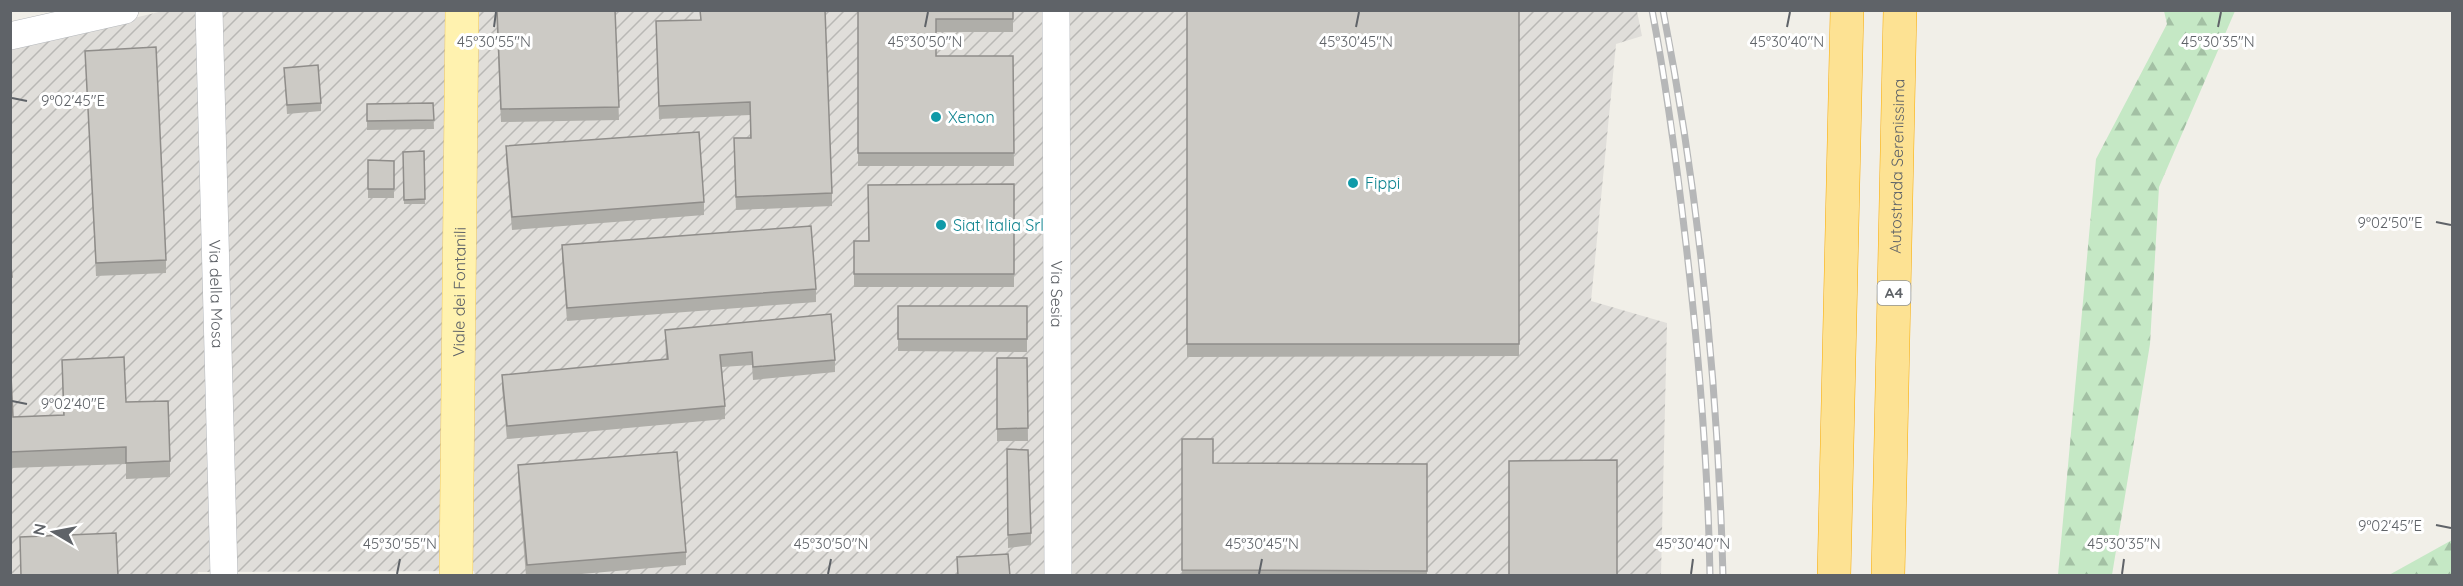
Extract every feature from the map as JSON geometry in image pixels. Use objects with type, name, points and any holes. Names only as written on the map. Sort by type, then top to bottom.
[{"type":"highway","points":[[1834,576],[1847,10]]},
{"type":"highway","name":"Autostrada Serenissima","points":[[1888,576],[1900,10]]},
{"type":"main road","name":"Viale dei Fontanili","points":[[456,576],[462,10]]},
{"type":"street","points":[[10,36],[125,10]]},
{"type":"street","name":"Via della Mosa","points":[[209,10],[224,576]]},
{"type":"street","name":"Via Sesia","points":[[1056,10],[1058,576]]},
{"type":"shaded area","points":[[167,10],[1637,11],[1642,36],[1616,44],[1591,301],[1667,323],[1661,575],[475,576],[474,571],[198,572],[197,576],[11,575],[10,48]]},
{"type":"green space","points":[[2164,11],[2235,11],[2159,187],[2150,344],[2112,575],[2058,575],[2096,159],[2167,24]]},
{"type":"green space","points":[[2452,540],[2452,575],[2389,575]]},
{"type":"building","points":[[497,10],[615,10],[619,107],[501,109]]},
{"type":"building","points":[[700,10],[825,10],[832,193],[736,197],[734,138],[751,138],[750,102],[659,106],[656,21],[701,20]]},
{"type":"building","name":"Xenon","points":[[858,10],[1013,10],[1013,19],[936,19],[936,56],[1013,56],[1014,153],[858,153]]},
{"type":"building","name":"Fippi","points":[[1187,10],[1519,10],[1519,344],[1187,344]]},
{"type":"building","points":[[156,47],[166,260],[96,263],[85,51]]},
{"type":"building","points":[[318,65],[321,103],[287,105],[284,68]]},
{"type":"building","points":[[433,103],[434,120],[367,121],[367,104]]},
{"type":"building","points":[[699,132],[704,202],[512,217],[506,146]]},
{"type":"building","points":[[424,151],[425,199],[404,200],[403,152]]},
{"type":"building","points":[[368,160],[394,161],[394,189],[368,189]]},
{"type":"building","name":"Siat Italia Srl","points":[[1014,184],[1014,274],[854,274],[854,241],[869,241],[868,185]]},
{"type":"building","points":[[811,226],[816,289],[567,308],[562,245]]},
{"type":"building","points":[[898,306],[1027,306],[1027,339],[898,339]]},
{"type":"building","points":[[831,314],[835,360],[753,367],[752,352],[720,355],[725,406],[507,426],[502,375],[668,359],[665,330]]},
{"type":"building","points":[[10,355],[13,417],[64,415],[62,360],[124,357],[126,402],[168,401],[170,461],[126,463],[126,447],[10,452]]},
{"type":"building","points":[[997,358],[1027,358],[1028,428],[997,429]]},
{"type":"building","points":[[1182,439],[1213,439],[1213,463],[1427,464],[1427,571],[1182,570]]},
{"type":"building","points":[[1007,449],[1028,450],[1031,533],[1008,535]]},
{"type":"building","points":[[677,452],[686,552],[527,565],[518,465]]},
{"type":"building","points":[[1617,460],[1617,576],[1509,576],[1509,461]]},
{"type":"building","points":[[116,533],[118,576],[21,576],[20,537]]},
{"type":"building","points":[[1008,554],[1010,576],[958,576],[957,557]]},
{"type":"railway","points":[[1652,10],[1675,156],[1695,327],[1705,451],[1710,576]]},
{"type":"railway","points":[[1663,10],[1687,150],[1705,292],[1717,434],[1723,576]]},
{"type":"place","name":"Xenon","points":[[936,117]]},
{"type":"place","name":"Fippi","points":[[1353,183]]},
{"type":"place","name":"Siat Italia Srl","points":[[941,225]]}]
